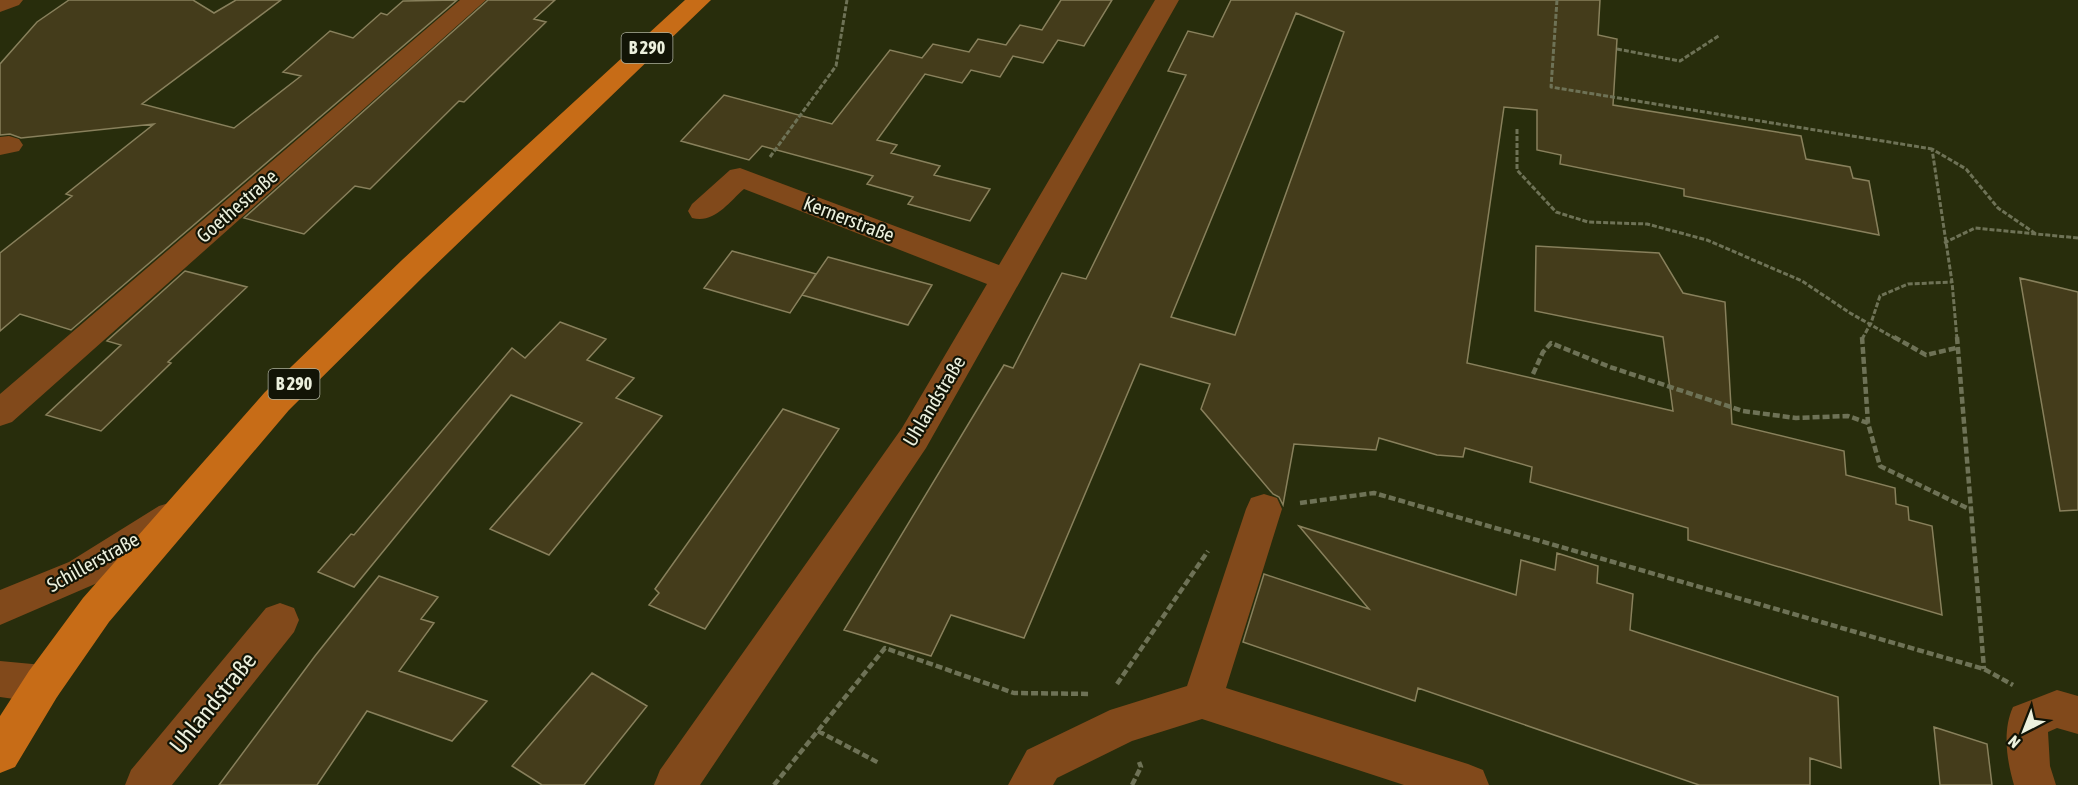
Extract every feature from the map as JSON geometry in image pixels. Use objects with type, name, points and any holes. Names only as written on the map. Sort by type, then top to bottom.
[{"type":"main road","name":"B 290","points":[[0,753],[43,684],[96,610],[277,401],[448,236],[699,0]]},
{"type":"street","points":[[0,5],[11,0]]},
{"type":"street","name":"Goethestraße","points":[[0,413],[474,0]]},
{"type":"street","name":"Uhlandstraße","points":[[675,785],[914,438],[1167,0]]},
{"type":"street","points":[[702,211],[740,177],[752,182]]},
{"type":"street","name":"Kernerstraße","points":[[752,182],[1006,279]]},
{"type":"street","points":[[1202,700],[1264,509]]},
{"type":"street","name":"Schillerstraße","points":[[0,608],[82,573],[184,510]]},
{"type":"street","name":"Uhlandstraße","points":[[146,785],[280,620]]},
{"type":"street","points":[[0,679],[43,684]]},
{"type":"street","points":[[1029,785],[1042,764],[1117,709],[1202,700],[1468,785]]},
{"type":"street","points":[[2035,785],[2029,766],[2027,721],[2068,712]]},
{"type":"path","points":[[752,182],[836,66],[847,0]]},
{"type":"path","points":[[1557,0],[1551,87],[1932,149],[1966,169],[1998,208],[2036,234]]},
{"type":"path","points":[[1617,49],[1680,61],[1720,35]]},
{"type":"path","points":[[1517,129],[1517,170],[1556,212],[1588,222],[1647,224],[1707,240],[1802,281],[1850,313],[1926,355],[1956,348]]},
{"type":"path","points":[[1932,149],[1944,243],[1952,282],[1984,669]]},
{"type":"path","points":[[1944,243],[1975,228],[2078,238]]},
{"type":"path","points":[[1952,282],[1908,284],[1880,296],[1871,323],[1862,336],[1868,423],[1880,466],[1969,509]]},
{"type":"path","points":[[1533,374],[1543,352],[1551,343],[1610,366],[1743,411],[1796,418],[1848,416],[1868,423]]},
{"type":"path","points":[[1264,509],[1374,493],[1984,669],[2068,712]]},
{"type":"path","points":[[1117,709],[1214,542]]},
{"type":"path","points":[[774,785],[885,648],[1014,693],[1117,709]]},
{"type":"path","points":[[1117,709],[1141,767],[1132,785]]},
{"type":"path","points":[[818,731],[879,763]]},
{"type":"building","points":[[69,0],[193,0],[214,13],[236,0],[281,0],[142,104],[234,128],[301,76],[283,72],[330,31],[353,38],[381,13],[387,15],[403,1],[457,0],[71,330],[20,314],[0,331],[0,253],[72,196],[66,194],[154,124],[21,138],[10,134],[0,135],[0,64],[37,22]]},
{"type":"building","points":[[488,0],[555,0],[534,19],[546,22],[464,102],[459,101],[370,189],[355,186],[304,234],[244,218]]},
{"type":"building","points":[[1061,0],[1112,0],[1084,46],[1058,40],[1043,63],[1013,56],[1000,77],[971,70],[962,83],[925,74],[877,140],[897,145],[891,153],[940,166],[934,175],[990,189],[970,221],[908,204],[913,197],[867,184],[873,176],[762,146],[749,160],[681,141],[724,95],[832,124],[890,50],[922,58],[933,44],[969,52],[978,39],[1006,45],[1020,25],[1042,30]]},
{"type":"building","points":[[1231,0],[1600,0],[1598,35],[1617,39],[1613,105],[1801,136],[1806,159],[1850,167],[1853,178],[1869,181],[1879,235],[1684,196],[1684,189],[1560,164],[1561,155],[1537,150],[1537,110],[1504,107],[1467,363],[1673,411],[1663,337],[1535,311],[1536,246],[1659,253],[1683,293],[1725,302],[1732,424],[1844,451],[1846,475],[1895,488],[1896,504],[1908,507],[1909,520],[1932,526],[1942,615],[1688,540],[1688,528],[1530,482],[1532,467],[1465,448],[1463,457],[1437,455],[1379,438],[1376,450],[1294,444],[1283,505],[1279,497],[1273,494],[1201,409],[1210,384],[1140,364],[1024,638],[951,615],[931,656],[844,630],[1004,365],[1013,368],[1062,273],[1086,279],[1186,75],[1168,71],[1188,31],[1213,37]],"holes":[[[1296,13],[1344,32],[1235,335],[1171,317]]]},
{"type":"building","points":[[732,251],[816,274],[790,313],[704,288]]},
{"type":"building","points":[[828,257],[932,285],[908,325],[802,295]]},
{"type":"building","points":[[185,271],[247,287],[168,362],[171,363],[101,431],[46,415],[121,345],[107,341]]},
{"type":"building","points":[[2020,278],[2078,292],[2078,510],[2060,511]]},
{"type":"building","points":[[560,322],[606,339],[587,360],[634,378],[616,398],[662,416],[549,555],[490,529],[582,423],[511,395],[354,587],[318,572],[351,534],[354,535],[512,348],[525,358]]},
{"type":"building","points":[[783,409],[839,429],[705,629],[649,605],[659,593],[655,589]]},
{"type":"building","points":[[1299,526],[1516,595],[1521,560],[1555,570],[1557,553],[1598,566],[1597,583],[1633,594],[1630,630],[1838,697],[1841,768],[1810,758],[1810,785],[1699,785],[1418,688],[1415,701],[1243,642],[1264,574],[1369,609]]},
{"type":"building","points":[[379,576],[438,597],[421,619],[434,623],[399,671],[487,701],[452,741],[367,711],[317,785],[219,785],[315,656]]},
{"type":"building","points":[[592,673],[647,706],[584,785],[542,785],[512,766]]},
{"type":"building","points":[[1934,727],[1987,744],[1992,785],[1940,785]]}]
